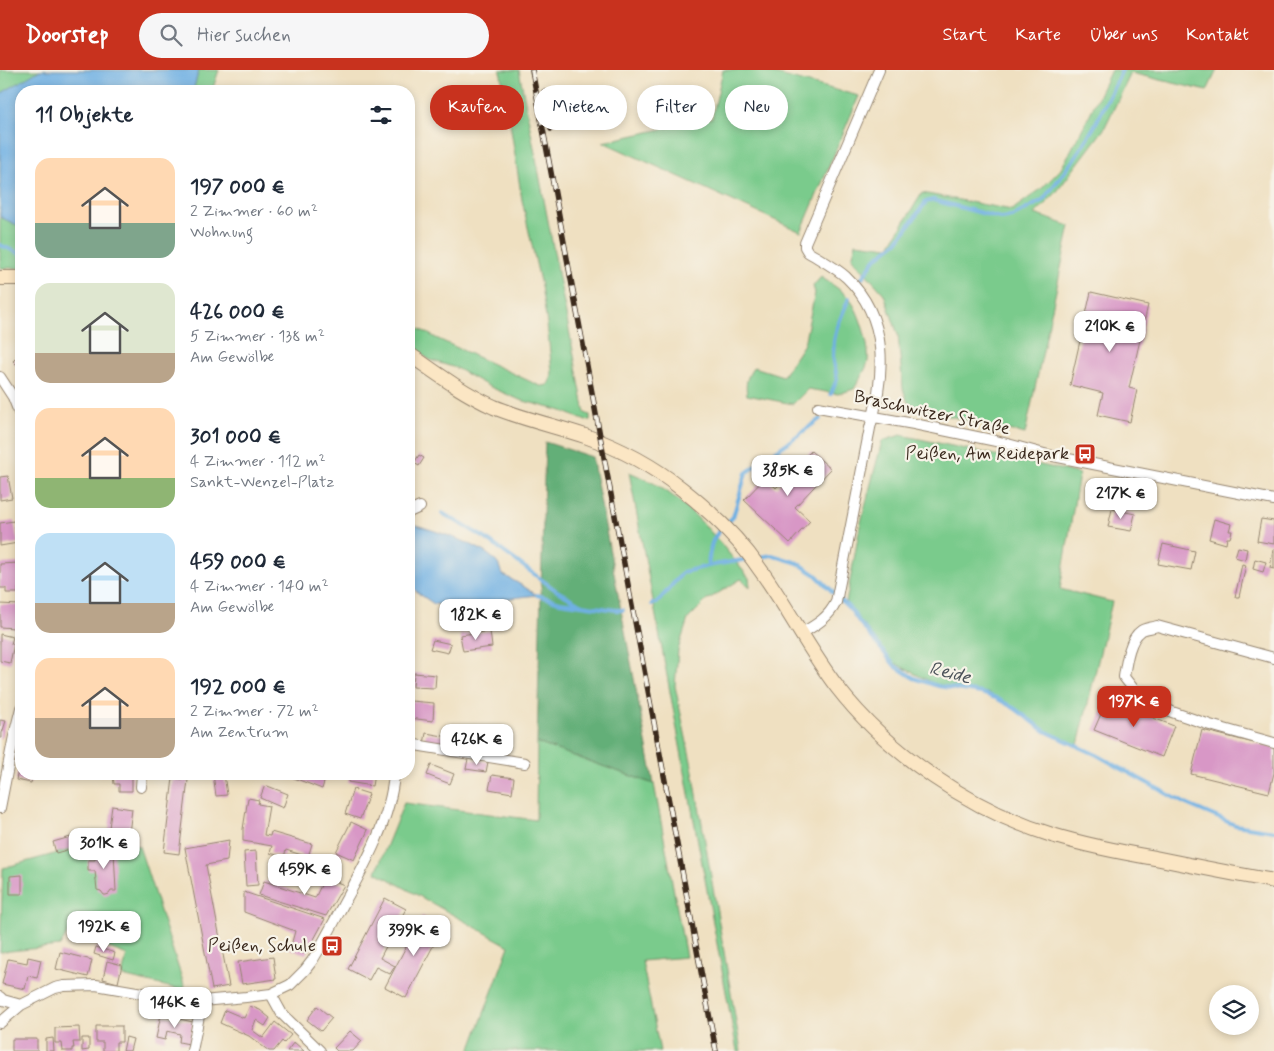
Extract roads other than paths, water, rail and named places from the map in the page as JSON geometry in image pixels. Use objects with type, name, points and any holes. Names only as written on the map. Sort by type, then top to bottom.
[{"type":"main road","points":[[0,278],[15,278]]},
{"type":"main road","points":[[415,358],[464,392],[494,407],[586,437],[628,454],[679,486],[721,522],[749,554],[816,658],[844,695],[887,740],[943,783],[998,814],[1051,835],[1094,846],[1274,881]]},
{"type":"street","points":[[800,634],[821,621],[836,602],[879,391],[881,358],[878,334],[862,296],[853,284],[835,268],[808,252],[805,243],[879,70]]},
{"type":"street","points":[[0,377],[15,401]]},
{"type":"street","name":"Braschwitzer Straße","points":[[818,407],[996,441],[1048,455],[1274,500]]},
{"type":"street","points":[[415,509],[420,507]]},
{"type":"street","points":[[1274,658],[1156,626],[1141,631],[1132,641],[1124,677],[1135,691],[1172,712],[1274,743]]},
{"type":"street","points":[[0,808],[15,732]]},
{"type":"street","points":[[415,745],[525,762]]},
{"type":"street","points":[[141,787],[142,780]]},
{"type":"street","points":[[0,1023],[20,1005],[55,988],[64,986],[96,985],[202,1001],[271,994],[290,985],[305,970],[321,946],[365,866],[387,810],[393,790],[394,780]]},
{"type":"street","points":[[271,994],[282,1014],[320,1051]]},
{"type":"street","points":[[0,997],[3,1000],[20,1005]]},
{"type":"street","points":[[192,1051],[202,1001]]},
{"type":"water","points":[[40,70],[199,70],[195,85],[15,85]]},
{"type":"water","points":[[15,85],[15,224],[0,217],[0,94]]},
{"type":"water","points":[[415,524],[458,539],[481,550],[498,564],[502,574],[537,595],[504,599],[487,607],[464,610],[452,606],[434,604],[415,590]]},
{"type":"waterway","points":[[862,278],[875,259],[897,242],[926,202],[933,200],[1000,218],[1012,217],[1043,200],[1072,162],[1094,127],[1122,70]]},
{"type":"waterway","name":"Reide","points":[[0,245],[15,251]]},
{"type":"waterway","points":[[831,394],[837,379],[833,356],[834,341],[837,327],[849,298]]},
{"type":"waterway","points":[[727,523],[733,517],[746,473],[820,419]]},
{"type":"waterway","points":[[442,513],[485,538],[557,591],[582,605]]},
{"type":"waterway","points":[[708,566],[713,541],[722,528]]},
{"type":"waterway","name":"Reide","points":[[755,558],[772,555],[798,563],[816,575],[851,610],[895,666],[914,678],[938,686],[981,693],[996,698],[1014,708],[1045,731],[1097,755],[1186,804],[1235,825],[1274,831]]},
{"type":"waterway","name":"Reide","points":[[652,604],[657,603],[683,572],[748,559]]},
{"type":"waterway","name":"Reide","points":[[537,595],[560,602],[623,610]]},
{"type":"railway","points":[[532,70],[716,1051]]},
{"type":"place","name":"Peißen, Am Reidepark","points":[[1085,454]]},
{"type":"place","name":"Peißen, Schule","points":[[332,946]]}]
